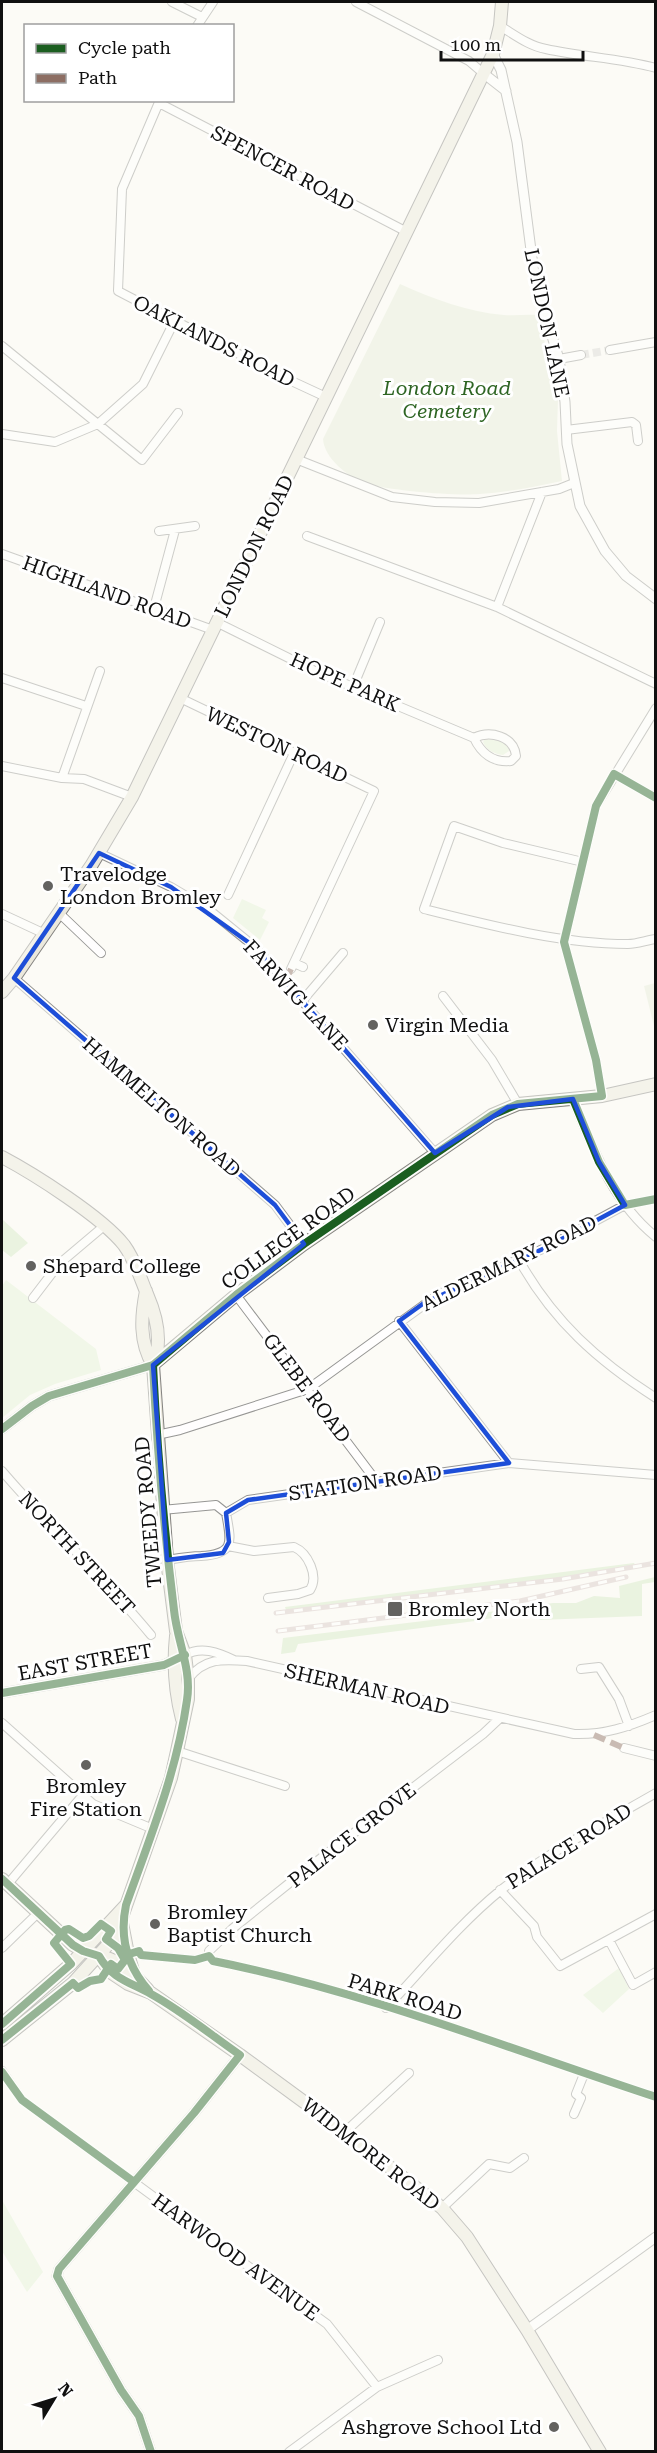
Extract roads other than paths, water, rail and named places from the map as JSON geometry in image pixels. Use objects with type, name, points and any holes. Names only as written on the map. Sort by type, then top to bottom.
[{"type":"main road","name":"LONDON ROAD","points":[[2,992],[59,914],[132,797],[493,54],[500,26],[502,2]]},
{"type":"main road","name":"COLLEGE ROAD","points":[[153,1365],[236,1295],[304,1244],[492,1114],[518,1104],[602,1096],[656,1084]]},
{"type":"main road","name":"TWEEDY ROAD","points":[[2,1157],[53,1189],[104,1226],[125,1246],[153,1307],[159,1351],[153,1365],[162,1510],[176,1631],[184,1655],[188,1679],[188,1699],[171,1778],[126,1905],[122,1923],[112,1943],[65,1990],[2,2040]]},
{"type":"main road","name":"TWEEDY ROAD","points":[[146,1291],[141,1316],[145,1353],[153,1365]]},
{"type":"main road","points":[[157,1328],[167,1338],[182,1341]]},
{"type":"main road","name":"TWEEDY ROAD","points":[[182,1722],[176,1692],[184,1655]]},
{"type":"main road","name":"WIDMORE ROAD","points":[[4,1882],[82,1952],[111,1959],[134,1974],[151,1993]]},
{"type":"main road","name":"TWEEDY ROAD","points":[[2,2024],[82,1952],[126,1905]]},
{"type":"main road","points":[[122,1923],[134,1974]]},
{"type":"main road","name":"WIDMORE ROAD","points":[[99,1956],[107,1969],[117,1977],[151,1993],[240,2055],[345,2132],[442,2208],[467,2237],[527,2330],[600,2451]]},
{"type":"street","points":[[172,2],[202,17]]},
{"type":"street","points":[[198,24],[213,2]]},
{"type":"street","points":[[356,2],[469,61],[481,79],[506,91]]},
{"type":"street","points":[[500,26],[524,41],[545,49],[633,62],[656,68]]},
{"type":"street","name":"LONDON LANE","points":[[493,54],[501,70],[517,142],[535,281],[559,358],[566,402],[566,430],[580,506],[605,551],[626,576],[656,599]]},
{"type":"street","name":"SPENCER ROAD","points":[[160,102],[407,232]]},
{"type":"street","name":"OAKLANDS ROAD","points":[[160,102],[122,189],[118,291],[174,322],[326,397]]},
{"type":"street","points":[[2,434],[55,442],[98,424],[143,384],[174,322]]},
{"type":"street","points":[[610,350],[656,342]]},
{"type":"street","points":[[2,346],[142,460],[178,413]]},
{"type":"street","points":[[559,358],[581,355]]},
{"type":"street","points":[[566,430],[632,422],[636,425],[638,441]]},
{"type":"street","points":[[296,459],[392,497],[479,503],[542,492],[574,483]]},
{"type":"street","points":[[497,607],[542,492]]},
{"type":"street","points":[[159,531],[175,531],[195,526]]},
{"type":"street","points":[[154,608],[175,531]]},
{"type":"street","points":[[307,536],[497,607],[656,684]]},
{"type":"street","name":"HIGHLAND ROAD","points":[[2,554],[154,608],[215,626]]},
{"type":"street","points":[[353,687],[380,622]]},
{"type":"street","name":"HOPE PARK","points":[[215,626],[474,738],[483,752],[494,759],[511,761],[516,756],[513,745],[498,736],[484,734],[474,738]]},
{"type":"street","points":[[62,778],[100,671]]},
{"type":"street","points":[[2,678],[86,706]]},
{"type":"street","name":"WESTON ROAD","points":[[180,698],[374,791],[292,966],[303,967]]},
{"type":"street","points":[[602,1096],[596,1060],[564,942],[596,806],[656,708]]},
{"type":"street","points":[[228,895],[294,753]]},
{"type":"street","points":[[2,766],[62,778],[84,779],[132,797]]},
{"type":"street","points":[[614,774],[656,798]]},
{"type":"street","points":[[583,862],[503,843],[454,825],[424,909],[473,921],[565,938],[630,944],[656,939]]},
{"type":"street","name":"FARWIG LANE","points":[[99,853],[171,886],[208,909],[255,947],[435,1153]]},
{"type":"street","points":[[2,914],[45,934]]},
{"type":"street","points":[[59,914],[101,953]]},
{"type":"street","points":[[303,1000],[343,953]]},
{"type":"street","name":"HAMMELTON ROAD","points":[[14,978],[274,1205],[304,1244]]},
{"type":"street","points":[[443,996],[492,1060],[518,1104]]},
{"type":"street","points":[[573,1099],[599,1162],[633,1216],[656,1237]]},
{"type":"street","name":"ALDERMARY ROAD","points":[[157,1435],[180,1430],[308,1389],[439,1294],[545,1248],[625,1205],[656,1199]]},
{"type":"street","points":[[33,1298],[59,1264],[104,1226]]},
{"type":"street","points":[[519,1260],[535,1286],[573,1335],[592,1353],[656,1398]]},
{"type":"street","name":"GLEBE ROAD","points":[[236,1295],[377,1482]]},
{"type":"street","points":[[399,1321],[509,1463]]},
{"type":"street","name":"COLLEGE ROAD","points":[[2,1429],[49,1395],[153,1365]]},
{"type":"street","name":"STATION ROAD","points":[[226,1513],[248,1500],[509,1463],[656,1475]]},
{"type":"street","name":"NORTH STREET","points":[[2,1471],[64,1540],[109,1585],[151,1635]]},
{"type":"street","points":[[162,1510],[211,1504],[222,1508],[226,1513],[229,1534],[228,1546],[219,1555],[167,1560]]},
{"type":"street","points":[[228,1546],[254,1551],[294,1546],[306,1557],[314,1578],[310,1590],[268,1598]]},
{"type":"street","name":"SHERMAN ROAD","points":[[184,1655],[216,1652],[234,1660]]},
{"type":"street","name":"EAST STREET","points":[[2,1693],[164,1665],[184,1655]]},
{"type":"street","name":"SHERMAN ROAD","points":[[188,1679],[199,1667],[210,1660],[234,1660],[290,1670],[574,1734],[594,1735],[629,1726],[656,1715]]},
{"type":"street","points":[[581,1669],[599,1667],[619,1699],[629,1726]]},
{"type":"street","name":"PALACE GROVE","points":[[209,1956],[209,1951],[232,1929],[500,1719]]},
{"type":"street","points":[[2,1724],[93,1804],[153,1829]]},
{"type":"street","points":[[624,1748],[656,1756]]},
{"type":"street","points":[[177,1751],[285,1786]]},
{"type":"street","name":"PALACE ROAD","points":[[386,2008],[453,1936],[500,1890],[572,1842],[656,1792]]},
{"type":"street","points":[[4,1882],[82,1795]]},
{"type":"street","points":[[500,1890],[534,1926],[537,1937],[560,1966],[656,1914]]},
{"type":"street","points":[[2,1948],[38,1913]]},
{"type":"street","points":[[609,1940],[633,1985],[656,1972]]},
{"type":"street","name":"PARK ROAD","points":[[141,1955],[195,1960],[209,1956],[213,1961],[273,1974],[386,2008],[656,2097]]},
{"type":"street","points":[[151,2451],[139,2416],[57,2276],[59,2269],[240,2055]]},
{"type":"street","name":"HARWOOD AVENUE","points":[[2,2071],[22,2100],[327,2324],[377,2387]]},
{"type":"street","points":[[345,2132],[409,2073]]},
{"type":"street","points":[[574,2114],[581,2098],[576,2094],[584,2074]]},
{"type":"street","points":[[442,2208],[489,2164],[510,2168],[524,2158]]},
{"type":"street","points":[[527,2330],[656,2237]]},
{"type":"street","points":[[289,2451],[377,2387],[438,2360]]},
{"type":"tunnel","points":[[581,355],[610,350]]},
{"type":"railway","points":[[276,1613],[563,1579],[656,1563]]},
{"type":"railway","points":[[278,1631],[520,1601],[626,1577]]},
{"type":"place","name":"Travelodge London Bromley","points":[[48,886]]},
{"type":"place","name":"Virgin Media","points":[[373,1025]]},
{"type":"place","name":"Shepard College","points":[[31,1266]]},
{"type":"place","name":"Bromley North","points":[[395,1609]]},
{"type":"place","name":"Bromley Fire Station","points":[[86,1765]]},
{"type":"place","name":"Bromley Baptist Church","points":[[155,1924]]},
{"type":"place","name":"Ashgrove School Ltd","points":[[554,2427]]},
{"type":"park label","name":"London Road Cemetery","points":[[447,400]]}]
